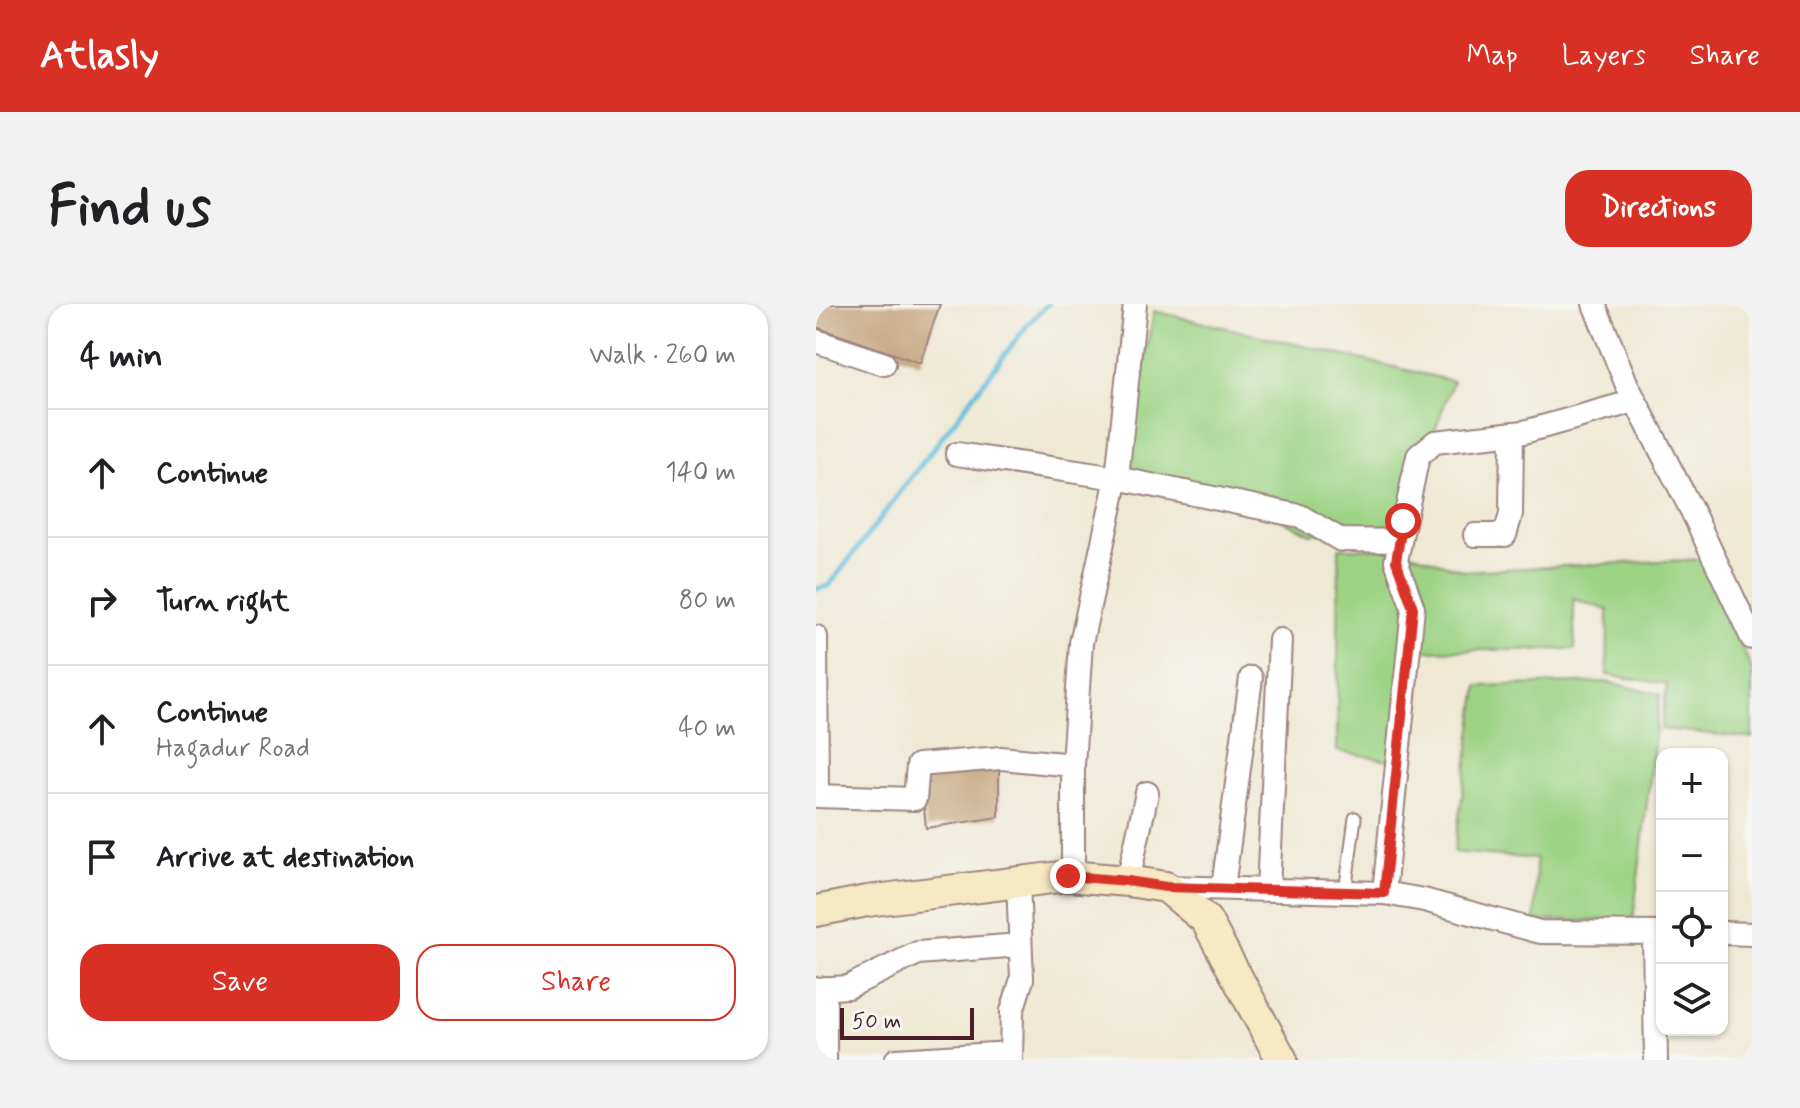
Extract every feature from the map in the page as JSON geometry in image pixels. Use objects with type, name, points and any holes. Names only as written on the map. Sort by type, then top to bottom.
[{"type":"street","points":[[1073,876],[1073,765],[1081,643],[1117,478],[1135,304]]},
{"type":"street","points":[[1594,304],[1635,401],[1692,511],[1752,638]]},
{"type":"street","points":[[816,341],[884,364]]},
{"type":"street","points":[[1384,893],[1413,608],[1396,561],[1418,456],[1435,442],[1512,433],[1635,401]]},
{"type":"street","points":[[1475,535],[1505,535],[1511,514],[1512,433]]},
{"type":"street","points":[[957,454],[1117,478],[1300,516],[1341,540],[1399,541]]},
{"type":"street","points":[[816,637],[816,796],[915,799],[918,765],[1001,758],[1073,765]]},
{"type":"street","points":[[1268,890],[1280,640]]},
{"type":"street","points":[[1223,888],[1251,678]]},
{"type":"street","points":[[1128,881],[1147,793]]},
{"type":"street","points":[[816,911],[867,901],[1073,876],[1166,887],[1384,893],[1424,900],[1540,932],[1656,933]]},
{"type":"street","points":[[896,1060],[1011,1056],[1012,1011],[1022,979],[1018,882]]},
{"type":"street","points":[[1166,887],[1206,920],[1282,1060]]},
{"type":"street","points":[[1728,933],[1752,934]]},
{"type":"street","points":[[825,1060],[821,988],[848,987],[918,953],[1020,945]]},
{"type":"street","points":[[1656,1060],[1658,964]]},
{"type":"lane","points":[[1345,892],[1355,818]]},
{"type":"green space","points":[[1154,311],[1453,381],[1400,524],[1311,534],[1232,496],[1123,470]]},
{"type":"green space","points":[[1339,548],[1400,549],[1464,571],[1704,559],[1752,670],[1752,738],[1661,729],[1667,684],[1607,675],[1608,610],[1573,599],[1575,649],[1420,651],[1415,743],[1395,743],[1395,761],[1337,751]]},
{"type":"green space","points":[[1606,682],[1660,694],[1633,920],[1535,921],[1536,859],[1454,852],[1478,686]]},
{"type":"building","points":[[820,304],[940,304],[920,363],[816,327]]},
{"type":"building","points":[[999,768],[999,817],[926,828],[921,774]]},
{"type":"waterway","points":[[816,589],[829,586],[1028,324],[1048,304]]},
{"type":"route","points":[[1068,876],[1166,887],[1384,893],[1413,608],[1396,561],[1403,521]]}]
